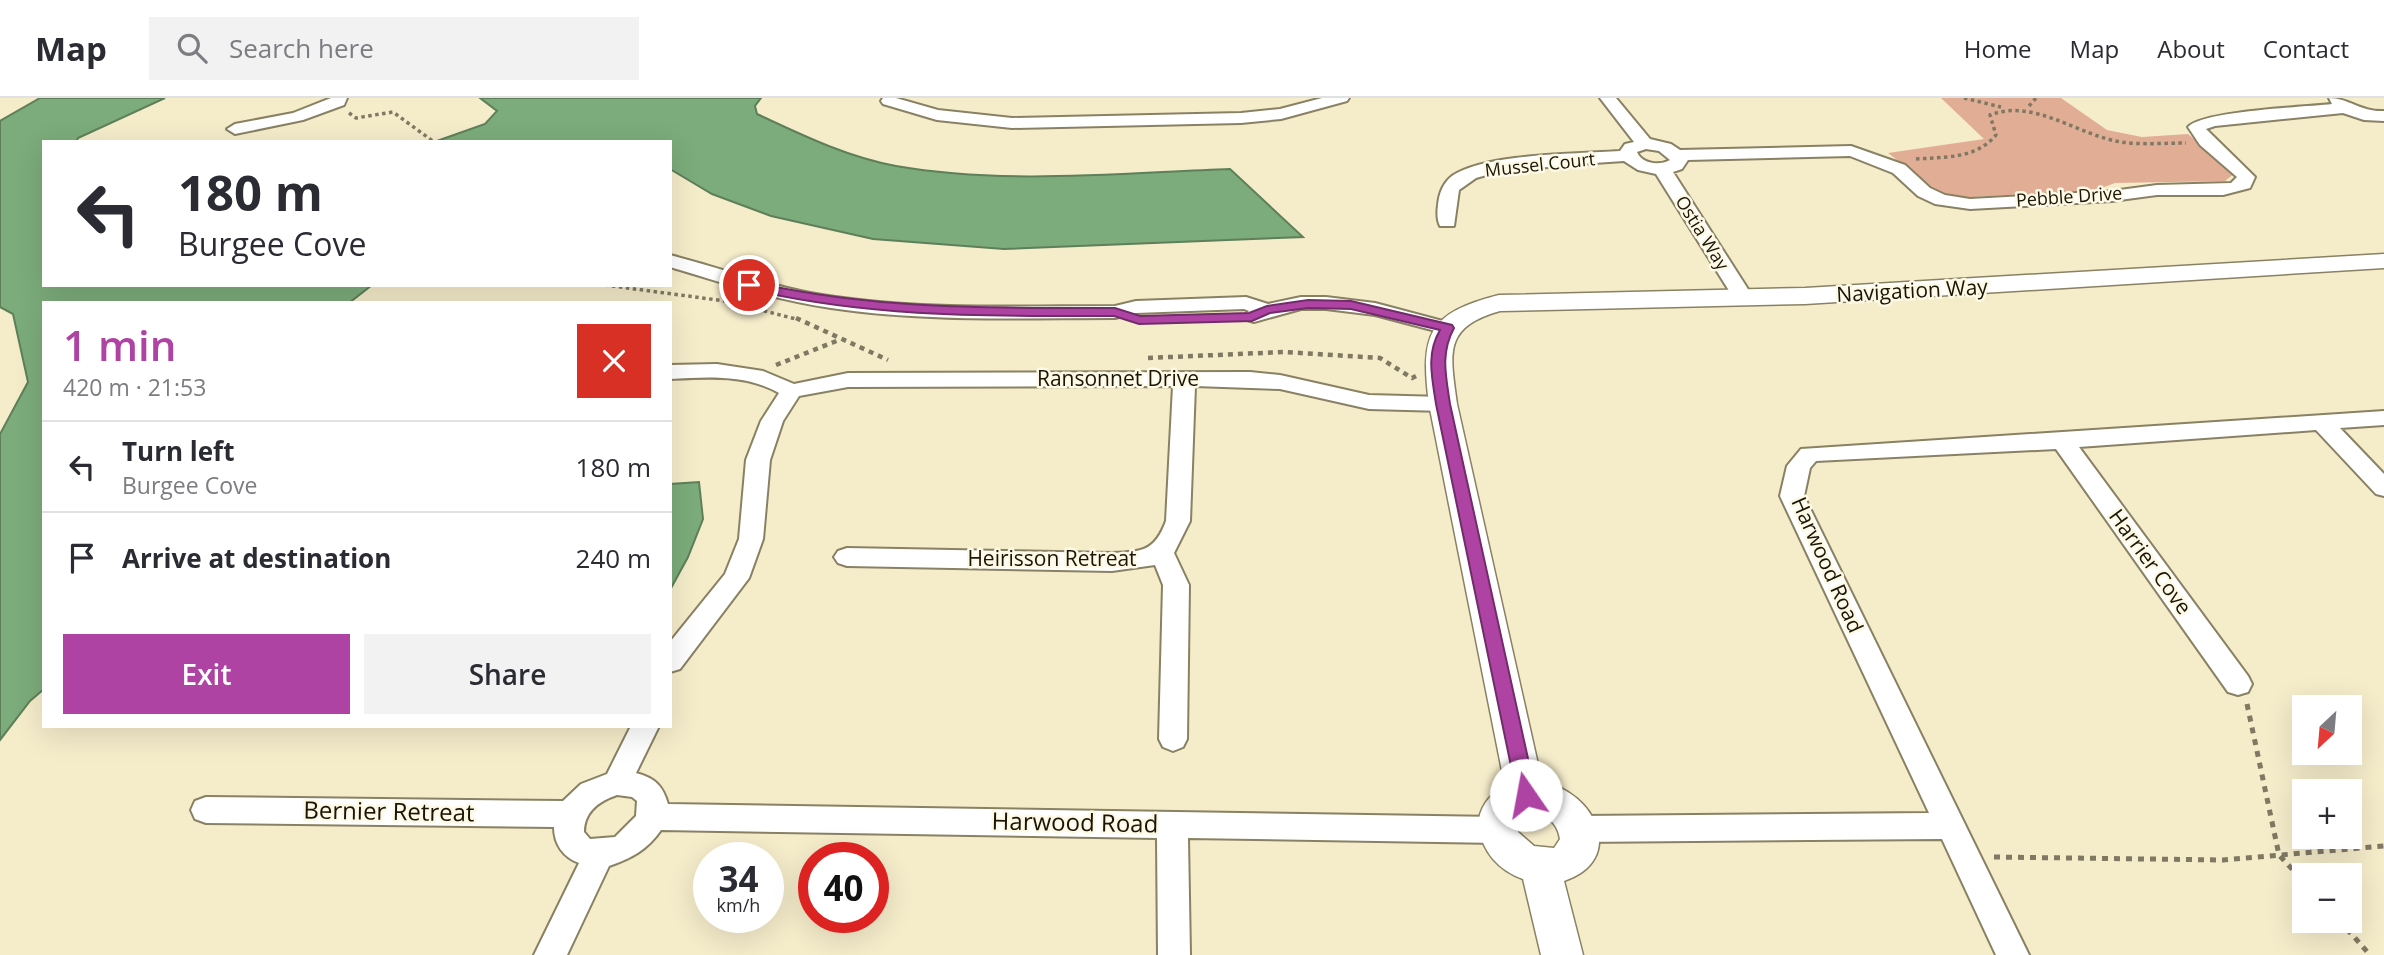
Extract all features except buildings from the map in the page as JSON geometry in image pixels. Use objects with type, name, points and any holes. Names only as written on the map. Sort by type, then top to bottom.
[{"type":"street","points":[[889,101],[937,115],[1012,123],[1241,118],[1280,114],[1341,98]]},
{"type":"street","points":[[1608,98],[1645,144]]},
{"type":"street","points":[[235,129],[297,117],[338,100]]},
{"type":"street","points":[[2208,143],[2196,127],[2212,121],[2341,103],[2367,115],[2384,116]]},
{"type":"street","name":"Pebble Drive","points":[[1676,155],[1850,150],[1887,163],[1924,192],[1941,200],[1970,204],[2182,189],[2234,189],[2244,184],[2246,177],[2239,167],[2208,143]]},
{"type":"street","points":[[1645,144],[1667,148],[1679,160],[1676,165],[1662,169],[1644,167],[1628,156],[1631,148],[1645,144]]},
{"type":"street","name":"Mussel Court","points":[[1447,222],[1447,196],[1456,182],[1471,172],[1500,166],[1628,156]]},
{"type":"street","name":"Ostia Way","points":[[1662,169],[1743,298]]},
{"type":"street","name":"Navigation Way","points":[[1447,328],[1458,316],[1499,303],[1743,298],[2020,285],[2384,261]]},
{"type":"street","points":[[672,262],[800,297],[869,307],[943,312],[1115,312],[1139,320],[1252,317],[1267,310],[1308,304],[1351,305],[1447,328],[1440,341],[1437,362],[1443,404],[1526,795]]},
{"type":"street","points":[[672,372],[711,370],[764,378],[791,391],[772,421],[758,460],[751,539],[736,578],[672,659]]},
{"type":"street","name":"Ransonnet Drive","points":[[791,391],[848,380],[1184,379],[1280,382],[1369,402],[1443,404]]},
{"type":"street","name":"Heirisson Retreat","points":[[847,557],[1135,562],[1159,553],[1173,539],[1178,521],[1184,379]]},
{"type":"street","name":"Harwood Road","points":[[1949,826],[1792,496],[1800,466],[1809,454],[2062,441],[2384,418]]},
{"type":"street","points":[[2321,422],[2384,488]]},
{"type":"street","name":"Harrier Cove","points":[[2062,441],[2238,684]]},
{"type":"street","points":[[1159,553],[1168,563],[1176,585],[1173,738]]},
{"type":"street","points":[[617,783],[644,728]]},
{"type":"street","points":[[617,783],[639,785],[653,798],[653,817],[639,838],[614,852],[586,853],[575,846],[568,838],[567,826],[571,814],[590,794],[617,783]]},
{"type":"street","points":[[1526,795],[1553,800],[1575,817],[1581,842],[1577,853],[1568,862],[1555,866],[1540,866],[1512,854],[1503,843],[1497,820],[1506,803],[1526,795]]},
{"type":"street","name":"Bernier Retreat","points":[[206,810],[571,814]]},
{"type":"street","name":"Harwood Road","points":[[653,817],[1498,831]]},
{"type":"street","points":[[1172,825],[1174,955]]},
{"type":"street","points":[[1580,829],[1949,826],[2013,955]]},
{"type":"street","points":[[550,955],[599,854]]},
{"type":"street","points":[[1540,866],[1562,955]]},
{"type":"path","points":[[1964,98],[2002,108],[2039,109],[2076,128],[2121,142],[2208,143]]},
{"type":"path","points":[[2028,107],[2036,98]]},
{"type":"path","points":[[338,100],[346,112],[356,118],[393,112],[432,140]]},
{"type":"path","points":[[1887,163],[1977,152],[1991,144],[1996,135],[1990,115],[2002,108]]},
{"type":"path","points":[[617,287],[796,319],[864,352],[893,362]]},
{"type":"path","points":[[764,378],[777,364],[840,340]]},
{"type":"path","points":[[1141,360],[1160,355],[1284,352],[1380,358],[1412,378],[1437,362]]},
{"type":"path","points":[[2238,684],[2245,696],[2279,855],[2292,869]]},
{"type":"path","points":[[1965,856],[2223,860],[2384,846]]},
{"type":"path","points":[[2351,933],[2370,955]]},
{"type":"shaded area","points":[[40,98],[165,98],[77,140],[42,140],[42,287],[369,287],[352,301],[42,301],[42,691],[30,701],[0,740],[0,434],[28,382],[13,314],[0,307],[0,121]]},
{"type":"shaded area","points":[[480,98],[761,98],[755,106],[757,114],[825,144],[896,166],[937,172],[1021,176],[1230,169],[1303,237],[1004,249],[873,239],[771,216],[712,194],[672,170],[672,140],[440,140],[485,124],[497,111]]},
{"type":"shaded area","points":[[1941,98],[2061,98],[2107,130],[2142,137],[2188,134],[2235,173],[2225,181],[2115,183],[2096,190],[1955,198],[1932,187],[1888,153],[1984,139]]},
{"type":"shaded area","points":[[699,482],[703,519],[688,557],[672,586],[672,484]]},
{"type":"route","points":[[749,285],[800,297],[869,307],[943,312],[1115,312],[1139,320],[1252,317],[1267,310],[1308,304],[1351,305],[1390,312],[1447,328],[1440,341],[1437,362],[1443,404],[1526,795]]}]
